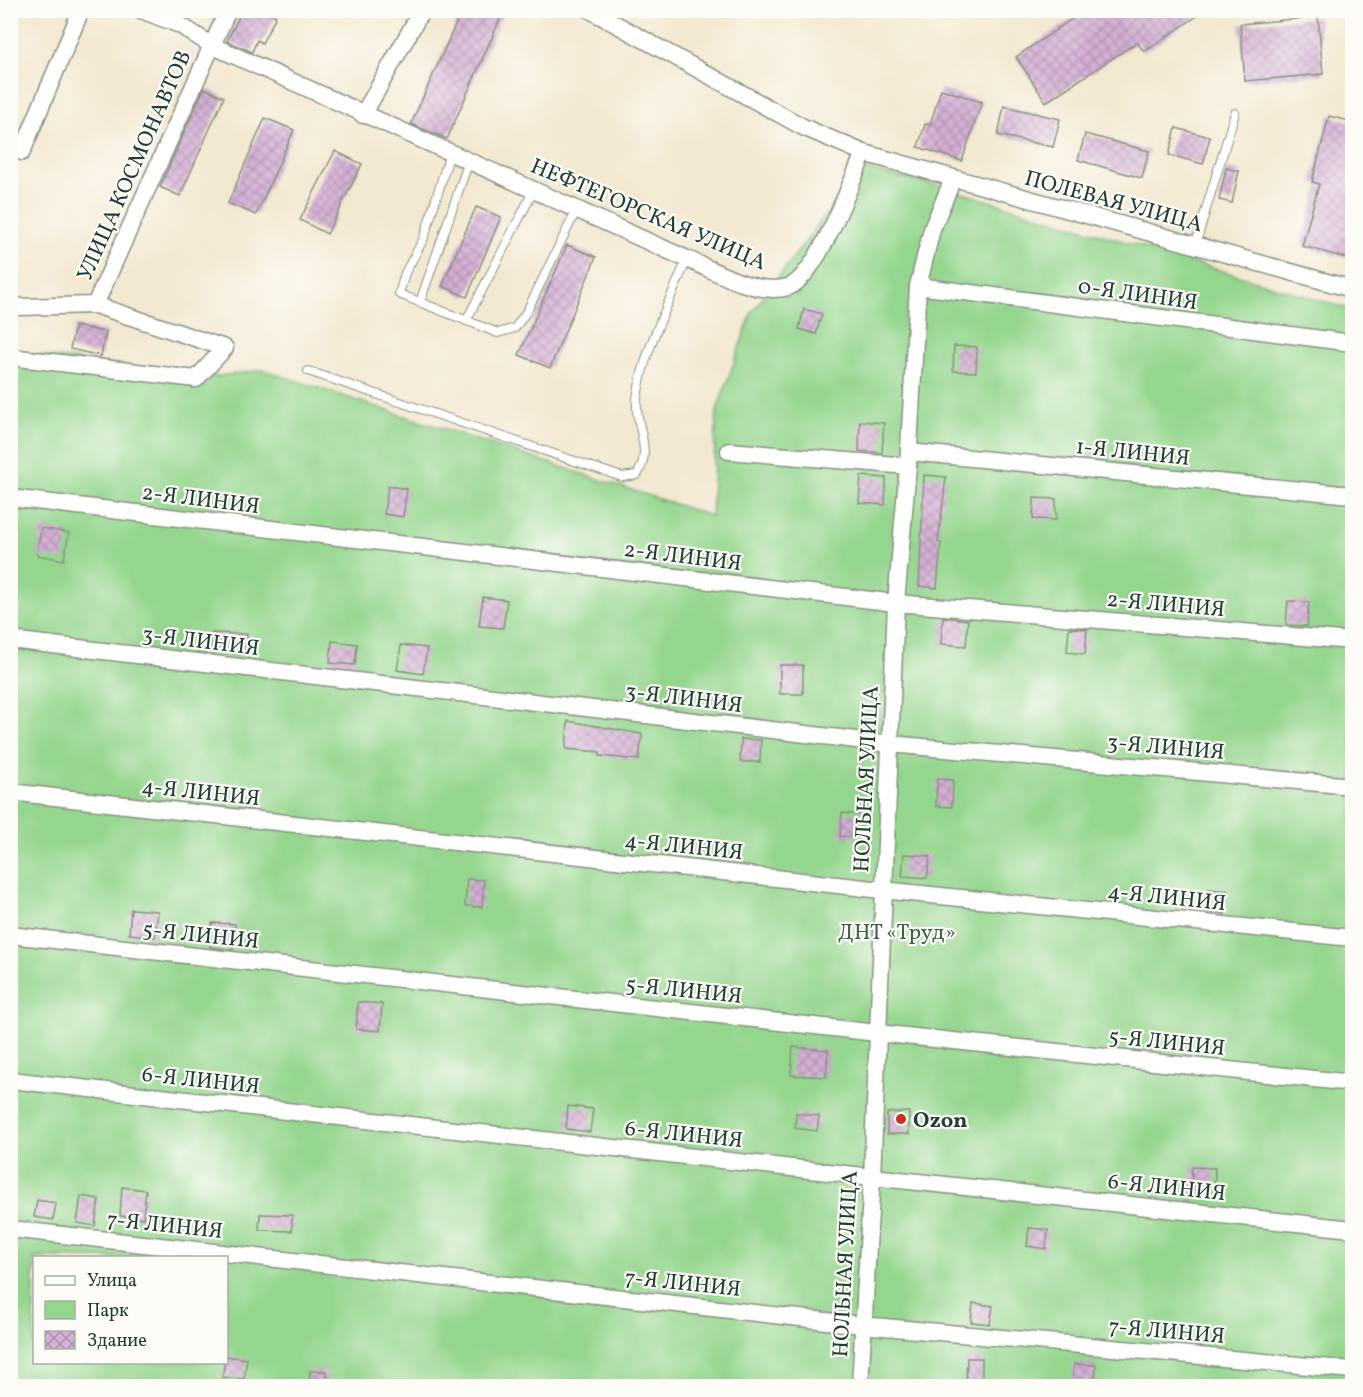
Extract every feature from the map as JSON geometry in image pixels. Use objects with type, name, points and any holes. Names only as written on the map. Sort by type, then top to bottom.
[{"type":"street","points":[[10,148],[22,152],[81,10]]},
{"type":"street","name":"НЕФТЕГОРСКАЯ УЛИЦА","points":[[141,10],[180,25],[211,45],[363,115],[687,259],[742,282],[766,287],[788,287],[803,278],[815,261],[864,153]]},
{"type":"street","name":"УЛИЦА КОСМОНАВТОВ","points":[[95,305],[228,10]]},
{"type":"street","points":[[363,115],[422,10]]},
{"type":"street","points":[[590,10],[803,127],[864,153]]},
{"type":"street","name":"ПОЛЕВАЯ УЛИЦА","points":[[864,153],[1353,289]]},
{"type":"street","name":"НОЛЬНАЯ УЛИЦА","points":[[860,1386],[872,1177],[882,890],[896,603],[908,459],[918,286],[932,229],[952,179]]},
{"type":"street","name":"0-Я ЛИНИЯ","points":[[918,286],[1353,343]]},
{"type":"street","points":[[10,302],[19,307],[95,305],[225,348],[196,379],[10,357]]},
{"type":"street","name":"1-Я ЛИНИЯ","points":[[729,451],[908,459],[1353,495]]},
{"type":"street","name":"2-Я ЛИНИЯ","points":[[10,498],[896,603],[1353,641]]},
{"type":"street","name":"3-Я ЛИНИЯ","points":[[10,640],[890,744],[1353,786]]},
{"type":"street","name":"4-Я ЛИНИЯ","points":[[10,792],[882,890],[1353,938]]},
{"type":"street","name":"5-Я ЛИНИЯ","points":[[10,935],[877,1033],[1353,1083]]},
{"type":"street","name":"6-Я ЛИНИЯ","points":[[10,1080],[1353,1229]]},
{"type":"street","name":"7-Я ЛИНИЯ","points":[[10,1229],[862,1325],[1353,1370]]},
{"type":"lane","points":[[1195,246],[1235,113]]},
{"type":"lane","points":[[450,153],[424,238],[405,273],[399,294],[498,333],[515,328],[527,311],[577,209]]},
{"type":"lane","points":[[420,302],[469,161]]},
{"type":"lane","points":[[466,321],[534,190]]},
{"type":"lane","points":[[308,371],[622,477],[637,475],[643,466],[645,450],[637,403],[640,375],[687,259]]},
{"type":"green space","name":"ДНТ «Труд»","points":[[861,168],[943,187],[1352,310],[1352,1386],[11,1386],[11,352],[213,377],[263,370],[711,516],[717,410],[752,312]]},
{"type":"building","points":[[242,10],[265,10],[276,16],[262,43],[257,40],[252,52],[227,41]]},
{"type":"building","points":[[462,10],[504,10],[447,139],[411,124]]},
{"type":"building","points":[[1085,10],[1206,10],[1144,52],[1137,42],[1046,102],[1016,57]]},
{"type":"building","points":[[1318,17],[1323,74],[1245,81],[1240,24]]},
{"type":"building","points":[[204,88],[224,97],[180,196],[160,187]]},
{"type":"building","points":[[941,89],[982,102],[962,161],[918,147],[925,124],[930,125]]},
{"type":"building","points":[[1004,106],[1060,119],[1053,147],[998,135]]},
{"type":"building","points":[[1329,116],[1353,122],[1353,260],[1302,246],[1319,184],[1312,182]]},
{"type":"building","points":[[265,118],[294,130],[256,215],[228,203]]},
{"type":"building","points":[[1176,128],[1210,137],[1203,164],[1169,155]]},
{"type":"building","points":[[1085,134],[1149,151],[1142,178],[1078,160]]},
{"type":"building","points":[[335,151],[362,164],[327,234],[300,220]]},
{"type":"building","points":[[1226,168],[1239,171],[1232,203],[1219,200]]},
{"type":"building","points":[[476,207],[501,217],[467,297],[442,286]]},
{"type":"building","points":[[567,245],[596,257],[550,368],[519,355]]},
{"type":"building","points":[[804,309],[822,314],[816,334],[799,329]]},
{"type":"building","points":[[75,326],[106,332],[101,356],[70,349]]},
{"type":"building","points":[[954,346],[977,347],[976,372],[953,371]]},
{"type":"building","points":[[860,421],[884,423],[882,453],[859,451]]},
{"type":"building","points":[[924,475],[946,477],[938,542],[941,543],[937,588],[919,586]]},
{"type":"building","points":[[861,476],[886,478],[885,505],[859,503]]},
{"type":"building","points":[[388,486],[407,489],[403,517],[384,514]]},
{"type":"building","points":[[1034,498],[1056,499],[1056,520],[1033,519]]},
{"type":"building","points":[[41,528],[69,533],[64,560],[37,555]]},
{"type":"building","points":[[483,597],[507,600],[503,628],[479,626]]},
{"type":"building","points":[[1288,601],[1309,602],[1307,626],[1286,625]]},
{"type":"building","points":[[943,617],[968,620],[966,646],[941,644]]},
{"type":"building","points":[[1069,628],[1087,629],[1085,654],[1067,652]]},
{"type":"building","points":[[212,633],[247,634],[246,655],[211,651]]},
{"type":"building","points":[[332,641],[357,644],[355,665],[330,663]]},
{"type":"building","points":[[401,645],[427,648],[423,674],[397,670]]},
{"type":"building","points":[[780,665],[803,665],[803,694],[780,694]]},
{"type":"building","points":[[568,721],[642,734],[639,760],[600,756],[600,752],[566,749]]},
{"type":"building","points":[[741,739],[761,740],[760,762],[740,762]]},
{"type":"building","points":[[937,779],[953,780],[952,807],[936,806]]},
{"type":"building","points":[[842,813],[862,815],[860,838],[840,836]]},
{"type":"building","points":[[904,854],[930,856],[927,878],[902,876]]},
{"type":"building","points":[[467,879],[484,880],[482,907],[465,906]]},
{"type":"building","points":[[1209,889],[1228,891],[1225,914],[1205,912]]},
{"type":"building","points":[[131,909],[158,911],[155,937],[129,934]]},
{"type":"building","points":[[212,923],[235,924],[233,950],[210,947]]},
{"type":"building","points":[[358,1002],[382,1004],[380,1031],[356,1029]]},
{"type":"building","points":[[793,1047],[828,1050],[826,1077],[791,1075]]},
{"type":"building","points":[[568,1106],[593,1109],[590,1132],[566,1129]]},
{"type":"building","points":[[909,1112],[909,1134],[887,1134],[887,1113]]},
{"type":"building","points":[[796,1113],[819,1116],[817,1131],[795,1128]]},
{"type":"building","points":[[1192,1167],[1215,1168],[1214,1197],[1191,1196]]},
{"type":"building","points":[[122,1187],[146,1190],[143,1218],[120,1216]]},
{"type":"building","points":[[81,1196],[99,1199],[95,1226],[77,1223]]},
{"type":"building","points":[[37,1200],[56,1203],[53,1220],[34,1217]]},
{"type":"building","points":[[260,1214],[292,1215],[292,1231],[259,1230]]},
{"type":"building","points":[[1029,1228],[1048,1230],[1046,1249],[1027,1246]]},
{"type":"building","points":[[973,1303],[993,1306],[990,1324],[971,1322]]},
{"type":"building","points":[[228,1356],[247,1359],[244,1379],[222,1377],[224,1364],[228,1364]]},
{"type":"building","points":[[967,1358],[982,1358],[982,1383],[966,1383]]},
{"type":"building","points":[[1074,1364],[1096,1365],[1095,1386],[1072,1386]]},
{"type":"building","points":[[310,1371],[327,1371],[327,1386],[309,1386]]},
{"type":"place","name":"Ozon","points":[[901,1119]]}]
